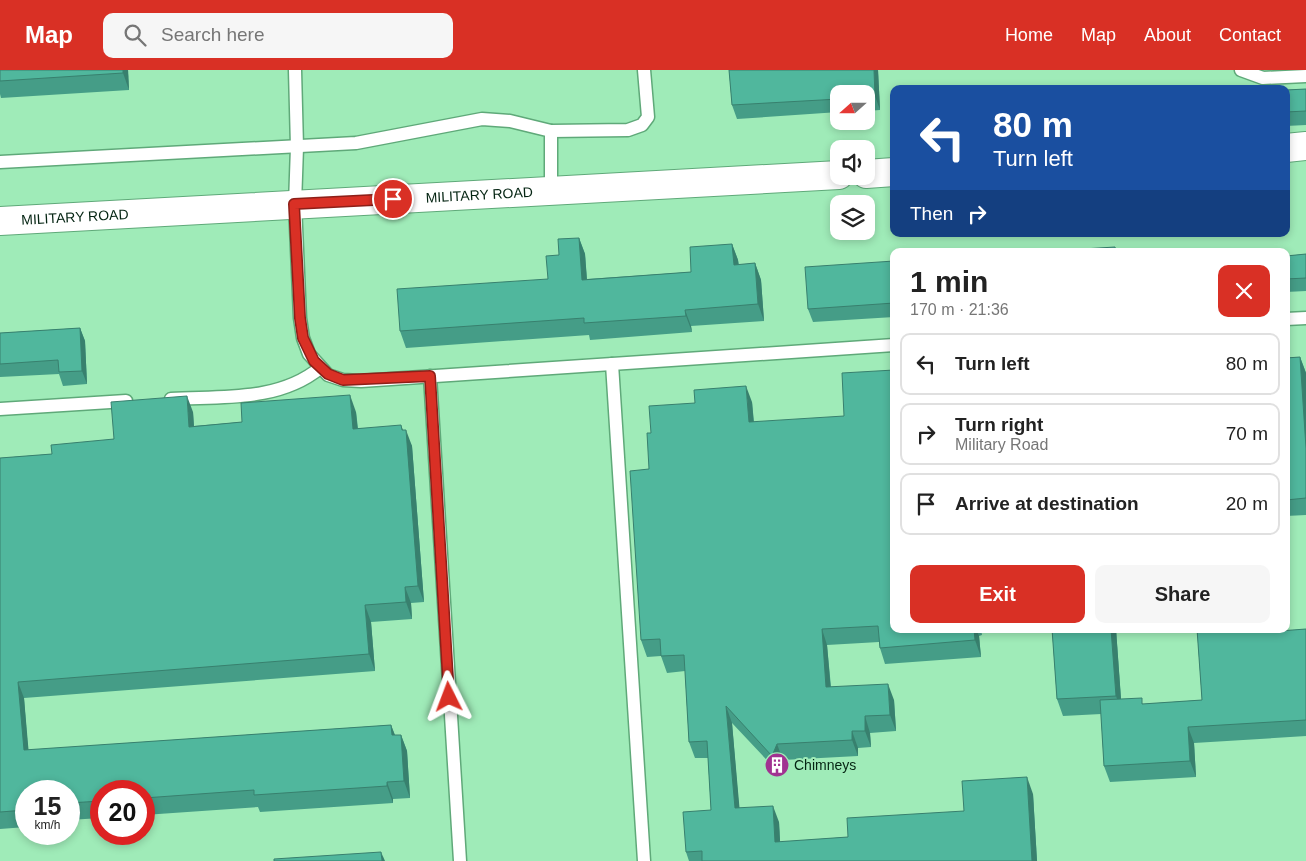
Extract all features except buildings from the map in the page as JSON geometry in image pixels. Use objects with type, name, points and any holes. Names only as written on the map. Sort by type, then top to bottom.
[{"type":"street","points":[[1290,148],[1306,146]]},
{"type":"street","points":[[875,173],[890,172]]},
{"type":"street","name":"MILITARY ROAD","points":[[0,221],[830,176]]},
{"type":"lane","points":[[295,70],[297,148],[294,204],[301,328],[309,354],[320,368],[328,374],[343,380],[430,376],[890,345]]},
{"type":"lane","points":[[0,162],[297,148],[373,141],[482,119],[510,120],[551,131],[628,130],[642,125],[648,117],[644,70]]},
{"type":"lane","points":[[1241,70],[1263,78],[1306,76]]},
{"type":"lane","points":[[551,131],[551,191]]},
{"type":"lane","points":[[1290,319],[1306,318]]},
{"type":"lane","points":[[612,364],[644,861]]},
{"type":"lane","points":[[157,400],[275,392],[302,381],[320,368]]},
{"type":"lane","points":[[430,376],[460,861]]},
{"type":"lane","points":[[0,409],[138,401]]},
{"type":"place","name":"Chimneys","points":[[777,765]]},
{"type":"route","points":[[393,199],[294,204],[300,318],[303,338],[309,354],[320,368],[336,378],[361,381],[430,376],[449,697]]}]
